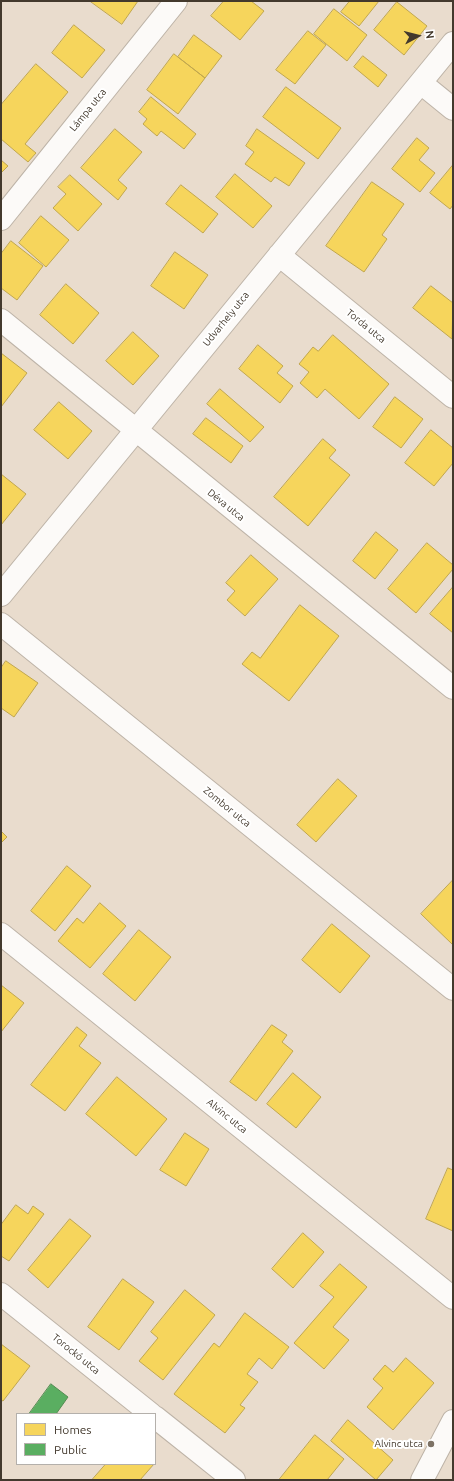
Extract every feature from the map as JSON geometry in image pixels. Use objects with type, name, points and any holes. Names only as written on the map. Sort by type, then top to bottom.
[{"type":"street","name":"Lámpa utca","points":[[1,219],[176,1]]},
{"type":"street","name":"Udvarhely utca","points":[[1,595],[278,255],[422,83],[453,43]]},
{"type":"street","points":[[422,83],[453,109]]},
{"type":"street","name":"Torda utca","points":[[278,255],[453,397]]},
{"type":"street","name":"Déva utca","points":[[1,320],[135,431],[453,688]]},
{"type":"street","name":"Zombor utca","points":[[1,624],[453,989]]},
{"type":"street","name":"Alvinc utca","points":[[1,934],[453,1298]]},
{"type":"street","name":"Torockó utca","points":[[1,1294],[150,1413]]},
{"type":"street","points":[[156,1418],[234,1480]]},
{"type":"street","points":[[422,1480],[453,1421]]},
{"type":"building: Homes","points":[[90,1],[138,1],[122,24]]},
{"type":"building: Homes","points":[[224,1],[251,1],[264,11],[240,40],[211,16]]},
{"type":"building: Homes","points":[[350,1],[379,1],[359,26],[341,12]]},
{"type":"building: Homes","points":[[397,2],[427,26],[404,55],[374,30]]},
{"type":"building: Homes","points":[[334,9],[367,35],[347,61],[314,34]]},
{"type":"building: Homes","points":[[74,25],[105,50],[82,78],[52,53]]},
{"type":"building: Homes","points":[[308,31],[326,45],[295,84],[276,70]]},
{"type":"building: Homes","points":[[194,35],[222,56],[205,78],[178,57]]},
{"type":"building: Homes","points":[[174,54],[205,78],[178,114],[147,90]]},
{"type":"building: Homes","points":[[363,56],[387,75],[378,87],[354,67]]},
{"type":"building: Homes","points":[[36,64],[68,92],[25,144],[36,153],[28,162],[1,139],[1,105]]},
{"type":"building: Homes","points":[[286,87],[341,128],[318,159],[263,117]]},
{"type":"building: Homes","points":[[151,97],[196,134],[184,149],[161,131],[157,136],[143,124],[147,119],[139,112]]},
{"type":"building: Homes","points":[[115,129],[142,152],[118,180],[127,188],[118,200],[81,168]]},
{"type":"building: Homes","points":[[257,129],[305,163],[289,186],[275,177],[271,182],[245,164],[254,152],[246,146]]},
{"type":"building: Homes","points":[[417,138],[429,148],[419,160],[435,173],[420,192],[392,169]]},
{"type":"building: Homes","points":[[1,160],[8,166],[1,173]]},
{"type":"building: Homes","points":[[453,165],[453,205],[450,209],[430,193]]},
{"type":"building: Homes","points":[[235,174],[272,206],[253,228],[216,197]]},
{"type":"building: Homes","points":[[70,175],[102,204],[78,231],[53,208],[66,194],[58,187]]},
{"type":"building: Homes","points":[[372,182],[404,204],[382,235],[387,239],[364,272],[326,246]]},
{"type":"building: Homes","points":[[181,185],[218,214],[203,233],[166,204]]},
{"type":"building: Homes","points":[[41,216],[69,240],[46,267],[19,243]]},
{"type":"building: Homes","points":[[11,241],[43,266],[17,300],[1,288],[1,254]]},
{"type":"building: Homes","points":[[175,252],[208,275],[184,309],[151,286]]},
{"type":"building: Homes","points":[[66,284],[99,313],[73,344],[40,315]]},
{"type":"building: Homes","points":[[431,286],[453,303],[452,339],[413,308]]},
{"type":"building: Homes","points":[[133,332],[159,356],[133,385],[106,361]]},
{"type":"building: Homes","points":[[333,335],[389,384],[359,419],[325,389],[317,398],[300,383],[309,372],[299,364],[313,347],[318,351]]},
{"type":"building: Homes","points":[[258,345],[283,366],[277,373],[293,386],[280,403],[239,369]]},
{"type":"building: Homes","points":[[1,353],[27,373],[1,407]]},
{"type":"building: Homes","points":[[220,389],[264,427],[250,442],[207,404]]},
{"type":"building: Homes","points":[[395,397],[423,419],[401,448],[373,427]]},
{"type":"building: Homes","points":[[59,402],[92,431],[68,459],[34,430]]},
{"type":"building: Homes","points":[[206,418],[243,446],[231,463],[193,434]]},
{"type":"building: Homes","points":[[431,430],[453,448],[453,463],[434,486],[405,463]]},
{"type":"building: Homes","points":[[323,439],[336,450],[329,458],[350,475],[308,526],[274,497]]},
{"type":"building: Homes","points":[[1,474],[26,494],[1,525]]},
{"type":"building: Homes","points":[[376,532],[398,550],[375,579],[353,561]]},
{"type":"building: Homes","points":[[427,543],[453,565],[453,569],[416,613],[388,589]]},
{"type":"building: Homes","points":[[251,555],[278,579],[245,616],[227,600],[235,591],[226,583]]},
{"type":"building: Homes","points":[[453,587],[453,633],[430,614]]},
{"type":"building: Homes","points":[[300,605],[339,636],[289,701],[242,664],[252,652],[260,658]]},
{"type":"building: Homes","points":[[6,661],[38,683],[14,717],[1,708],[1,668]]},
{"type":"building: Homes","points":[[338,779],[357,796],[316,842],[297,825]]},
{"type":"building: Homes","points":[[1,831],[7,837],[1,843]]},
{"type":"building: Homes","points":[[67,866],[91,886],[55,931],[31,911]]},
{"type":"building: Homes","points":[[453,880],[453,945],[421,914]]},
{"type":"building: Homes","points":[[100,903],[126,926],[90,968],[58,941],[77,918],[83,923]]},
{"type":"building: Homes","points":[[332,924],[370,956],[340,993],[302,960]]},
{"type":"building: Homes","points":[[139,930],[171,957],[135,1001],[103,974]]},
{"type":"building: Homes","points":[[1,985],[24,1003],[1,1032]]},
{"type":"building: Homes","points":[[272,1025],[287,1035],[282,1042],[293,1051],[256,1101],[230,1082]]},
{"type":"building: Homes","points":[[77,1027],[87,1035],[79,1046],[101,1063],[65,1111],[31,1085]]},
{"type":"building: Homes","points":[[293,1073],[321,1097],[296,1128],[267,1104]]},
{"type":"building: Homes","points":[[117,1077],[167,1119],[136,1156],[86,1114]]},
{"type":"building: Homes","points":[[185,1133],[209,1149],[186,1186],[160,1170]]},
{"type":"building: Homes","points":[[448,1168],[453,1170],[453,1231],[426,1219]]},
{"type":"building: Homes","points":[[16,1205],[28,1214],[33,1206],[44,1214],[9,1261],[1,1256],[1,1225]]},
{"type":"building: Homes","points":[[70,1219],[91,1236],[48,1288],[28,1270]]},
{"type":"building: Homes","points":[[303,1233],[324,1252],[293,1288],[272,1269]]},
{"type":"building: Homes","points":[[340,1264],[367,1287],[333,1327],[349,1340],[324,1369],[294,1343],[334,1297],[320,1286]]},
{"type":"building: Homes","points":[[123,1279],[154,1302],[119,1350],[88,1327]]},
{"type":"building: Homes","points":[[185,1290],[215,1315],[163,1380],[139,1361],[158,1338],[151,1332]]},
{"type":"building: Homes","points":[[245,1313],[289,1347],[272,1369],[259,1358],[247,1374],[258,1382],[240,1405],[245,1408],[225,1433],[174,1394],[214,1343],[219,1347]]},
{"type":"building: Homes","points":[[1,1344],[30,1366],[3,1401],[1,1400]]},
{"type":"building: Homes","points":[[406,1358],[434,1383],[393,1430],[367,1407],[383,1388],[373,1379],[385,1365],[393,1372]]},
{"type":"building: Homes","points":[[348,1420],[393,1460],[376,1480],[331,1441]]},
{"type":"building: Homes","points":[[315,1435],[344,1459],[327,1480],[279,1480]]},
{"type":"building: Homes","points":[[105,1465],[153,1465],[140,1480],[92,1480]]},
{"type":"building: Public","points":[[51,1384],[68,1397],[57,1413],[30,1413]]},
{"type":"place","name":"Alvinc utca","points":[[431,1444]]}]
